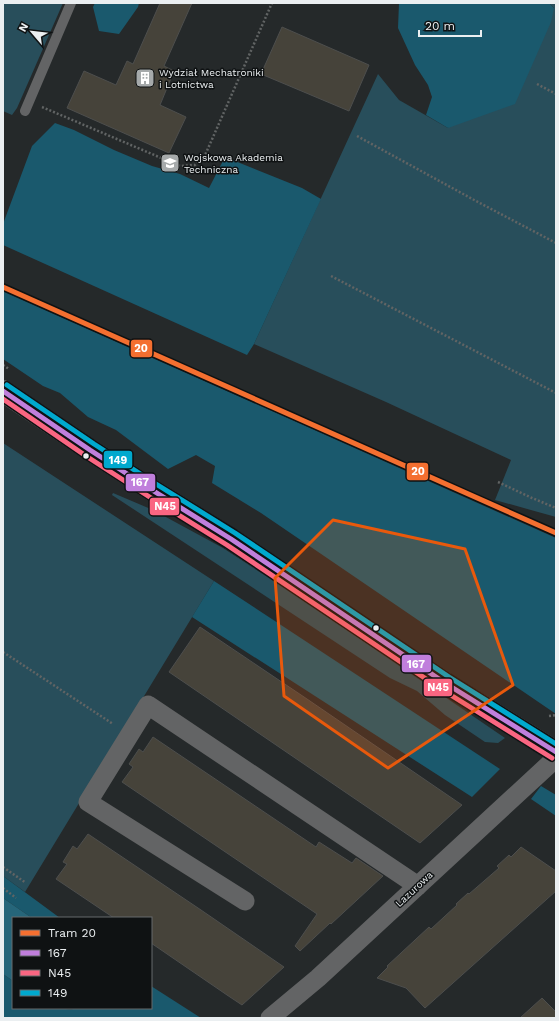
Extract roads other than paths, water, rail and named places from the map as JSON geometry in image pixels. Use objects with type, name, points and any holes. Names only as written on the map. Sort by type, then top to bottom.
[{"type":"street","points":[[3,391],[90,450],[232,539],[445,683],[556,752]]},
{"type":"street","points":[[245,901],[88,802],[148,705],[418,886]]},
{"type":"street","name":"Lazurowa","points":[[270,1018],[318,978],[556,758]]},
{"type":"lane","points":[[25,111],[71,3]]},
{"type":"tram line","name":"20","points":[[3,287],[556,533]]},
{"type":"place","name":"Wydział Mechatroniki i Lotnictwa","points":[[145,78]]},
{"type":"place","name":"Wojskowa Akademia Techniczna","points":[[170,163]]}]
